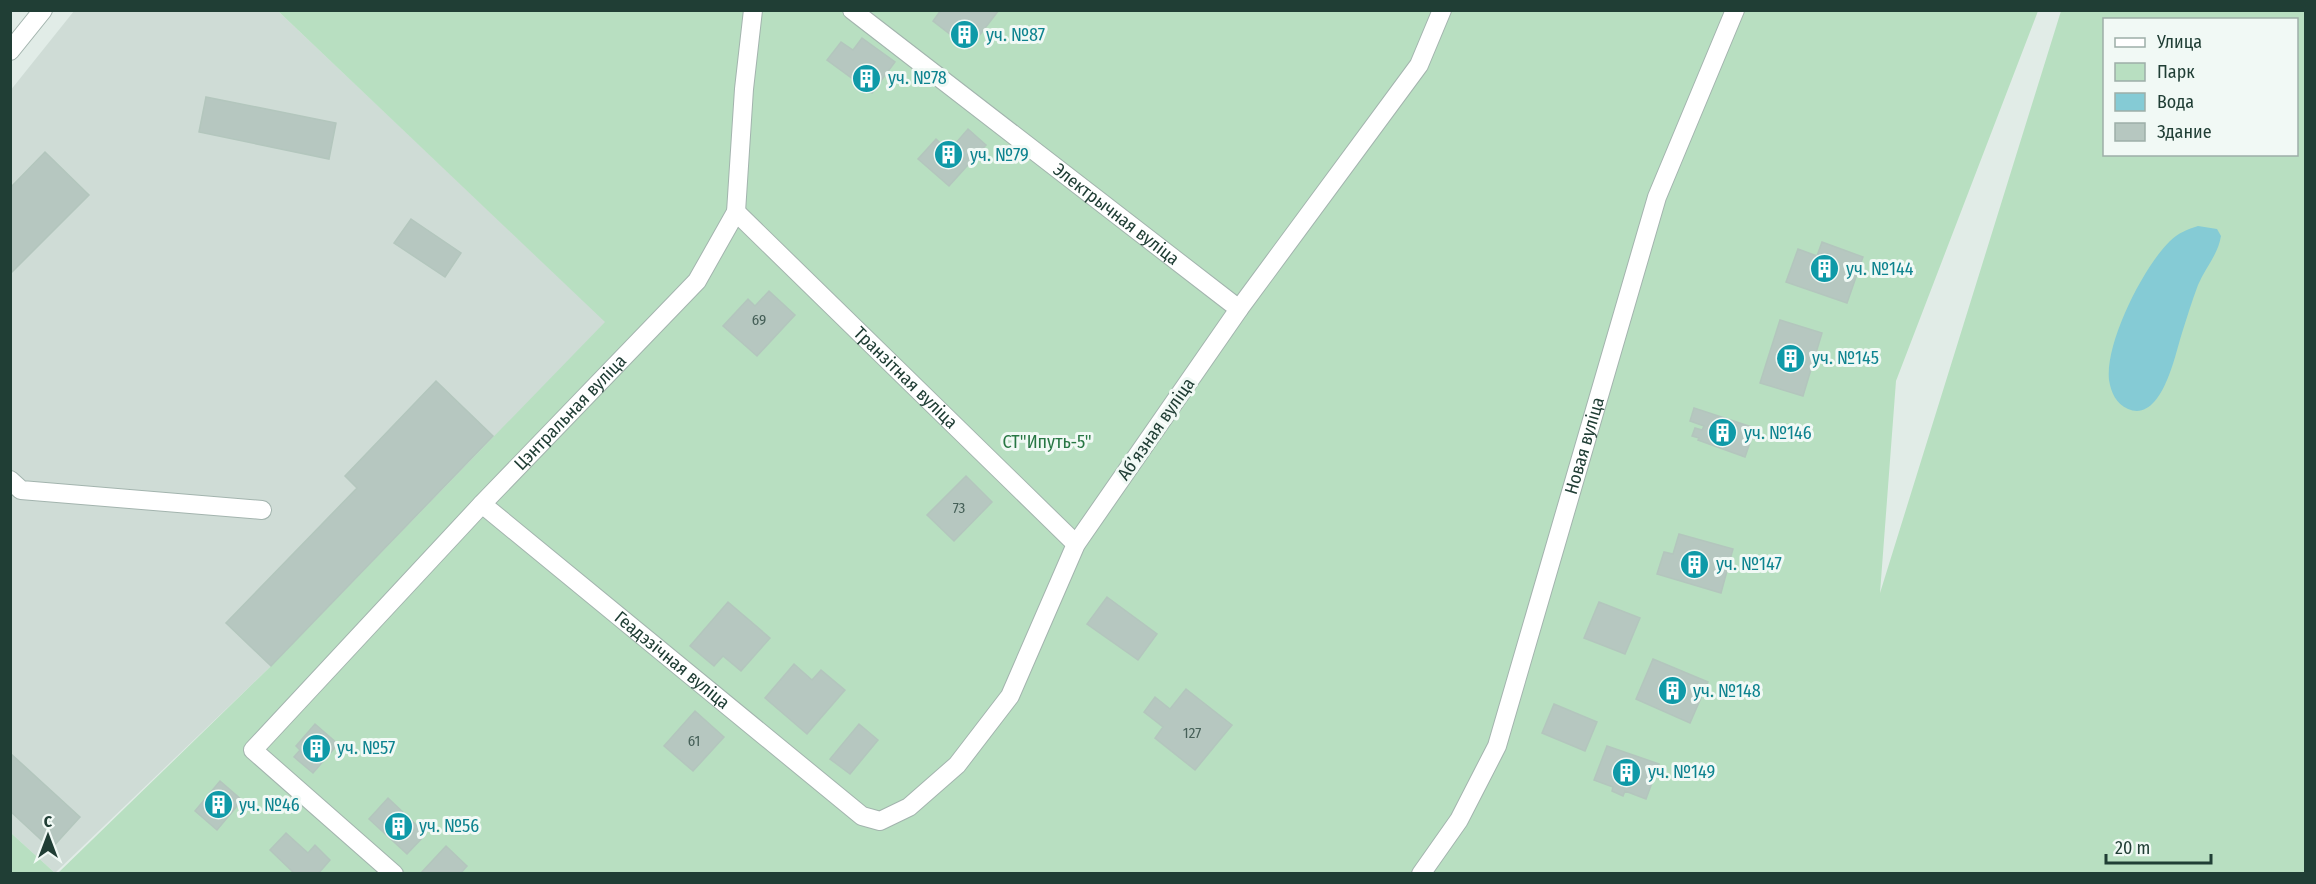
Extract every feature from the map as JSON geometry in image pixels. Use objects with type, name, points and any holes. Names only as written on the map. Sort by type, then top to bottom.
[{"type":"street","points":[[10,51],[43,10]]},
{"type":"street","name":"Цэнтральная вуліца","points":[[394,873],[253,750],[482,504],[697,281],[736,212],[744,89],[753,10]]},
{"type":"street","name":"Электрычная вуліца","points":[[852,10],[1239,309]]},
{"type":"street","name":"Абʼязная вуліца","points":[[862,816],[880,821],[909,807],[957,765],[1010,696],[1076,544],[1239,309],[1419,65],[1442,10]]},
{"type":"street","name":"Новая вуліца","points":[[1421,873],[1459,820],[1497,746],[1657,197],[1735,10]]},
{"type":"street","name":"Транзітная вуліца","points":[[736,212],[1076,544]]},
{"type":"street","points":[[10,480],[21,490],[262,510]]},
{"type":"street","name":"Геадэзічная вуліца","points":[[482,504],[862,816]]},
{"type":"shaded area","points":[[74,11],[278,11],[606,322],[271,666],[55,873],[11,833],[10,91]]},
{"type":"green space","name":"СТ\"Ипуть-5\"","points":[[278,11],[2038,11],[1896,381],[1880,593],[2061,11],[2305,11],[2305,873],[57,874],[271,666],[605,322]]},
{"type":"green space","points":[[11,833],[55,873],[11,873]]},
{"type":"water","points":[[2198,226],[2217,229],[2221,236],[2217,249],[2198,285],[2171,370],[2158,397],[2150,406],[2140,411],[2128,409],[2115,397],[2109,380],[2109,364],[2120,326],[2138,286],[2160,253],[2176,236]]},
{"type":"building","name":"уч. №87","points":[[941,10],[999,10],[969,49],[933,21]]},
{"type":"building","name":"уч. №78","points":[[862,38],[895,62],[872,93],[827,60],[841,42],[853,50]]},
{"type":"building","points":[[206,97],[336,123],[329,159],[199,132]]},
{"type":"building","name":"уч. №79","points":[[968,129],[986,145],[949,186],[918,159],[936,139],[949,151]]},
{"type":"building","points":[[45,152],[89,195],[10,274],[10,188]]},
{"type":"building","points":[[411,219],[461,253],[445,277],[394,243]]},
{"type":"building","name":"уч. №144","points":[[1822,242],[1863,257],[1847,303],[1786,282],[1798,249],[1817,256]]},
{"type":"building","points":[[769,291],[795,315],[757,356],[723,326],[748,299],[755,306]]},
{"type":"building","name":"уч. №145","points":[[1780,320],[1822,333],[1803,396],[1760,383]]},
{"type":"building","points":[[436,381],[493,436],[271,666],[226,623],[357,488],[345,476]]},
{"type":"building","name":"уч. №146","points":[[1694,408],[1755,428],[1745,457],[1692,436],[1695,428],[1702,430],[1704,426],[1690,421]]},
{"type":"building","points":[[966,476],[992,502],[954,541],[927,515]]},
{"type":"building","name":"уч. №147","points":[[1679,534],[1733,549],[1721,593],[1657,574],[1664,552],[1673,554]]},
{"type":"building","points":[[1107,597],[1157,634],[1138,660],[1087,624]]},
{"type":"building","points":[[728,602],[770,638],[741,671],[723,656],[714,666],[690,646]]},
{"type":"building","points":[[1599,602],[1640,618],[1625,654],[1584,638]]},
{"type":"building","name":"уч. №148","points":[[1653,659],[1708,682],[1690,723],[1636,699]]},
{"type":"building","points":[[794,664],[812,680],[821,670],[845,690],[807,734],[765,698]]},
{"type":"building","points":[[1186,689],[1232,725],[1195,770],[1155,738],[1163,727],[1144,712],[1155,697],[1170,709]]},
{"type":"building","points":[[1554,704],[1597,722],[1585,751],[1542,733]]},
{"type":"building","points":[[695,711],[724,737],[693,771],[664,746]]},
{"type":"building","name":"уч. №57","points":[[315,724],[338,744],[313,773],[294,757],[300,750],[296,746]]},
{"type":"building","points":[[859,724],[878,740],[850,774],[830,759]]},
{"type":"building","name":"уч. №149","points":[[1607,746],[1659,764],[1646,799],[1625,791],[1623,796],[1612,791],[1613,787],[1594,780]]},
{"type":"building","points":[[10,753],[80,817],[51,849],[10,811]]},
{"type":"building","name":"уч. №46","points":[[220,781],[242,800],[217,830],[195,811]]},
{"type":"building","name":"уч. №56","points":[[388,798],[426,834],[407,854],[369,819]]},
{"type":"building","points":[[286,833],[308,853],[315,845],[330,860],[318,874],[295,874],[270,850]]},
{"type":"building","points":[[446,846],[467,866],[460,874],[420,874]]},
{"type":"place","name":"уч. №87","points":[[965,35]]},
{"type":"place","name":"уч. №78","points":[[867,78]]},
{"type":"place","name":"уч. №79","points":[[949,155]]},
{"type":"place","name":"уч. №144","points":[[1825,269]]},
{"type":"place","name":"уч. №145","points":[[1791,358]]},
{"type":"place","name":"уч. №146","points":[[1723,433]]},
{"type":"place","name":"уч. №147","points":[[1695,564]]},
{"type":"place","name":"уч. №148","points":[[1672,691]]},
{"type":"place","name":"уч. №57","points":[[316,748]]},
{"type":"place","name":"уч. №149","points":[[1627,772]]},
{"type":"place","name":"уч. №46","points":[[218,805]]},
{"type":"place","name":"уч. №56","points":[[398,826]]}]
